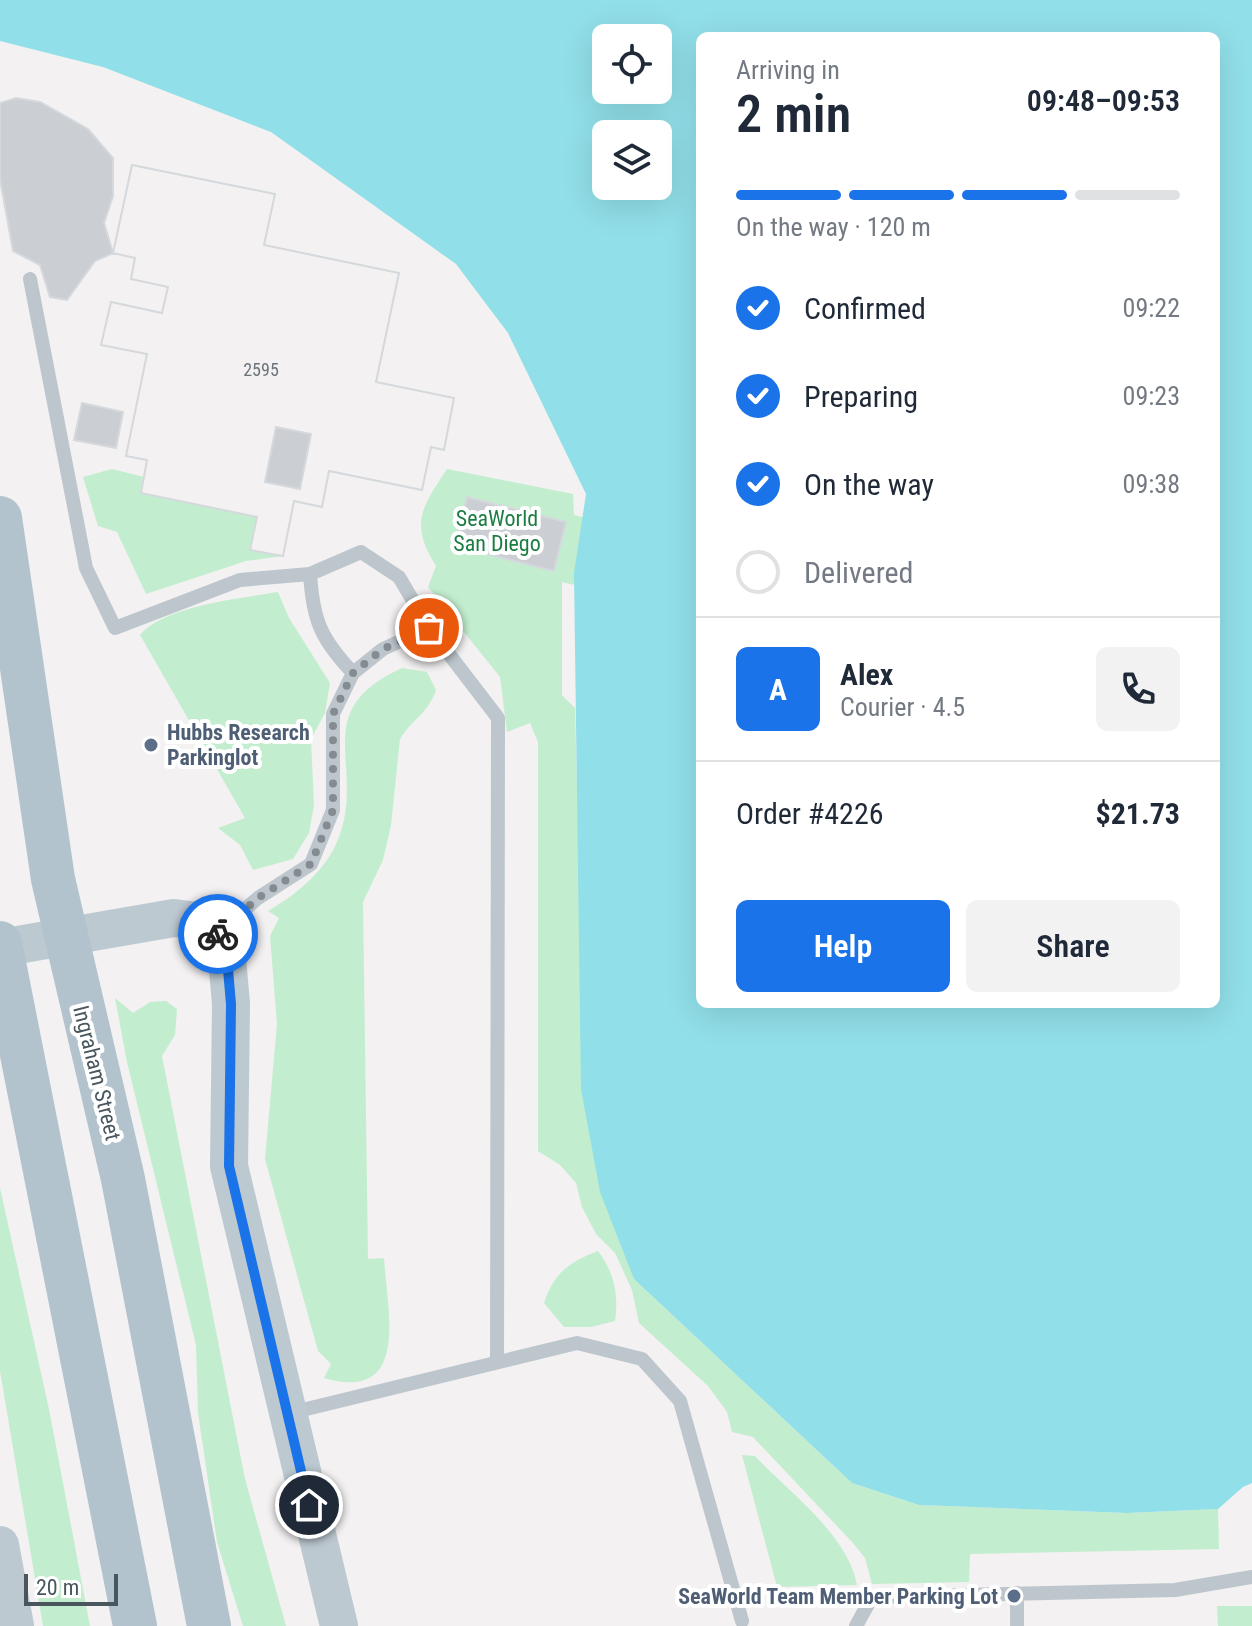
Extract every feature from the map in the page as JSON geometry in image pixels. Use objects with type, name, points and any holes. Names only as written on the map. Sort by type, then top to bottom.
[{"type":"main road","name":"Ingraham Street","points":[[0,518],[64,936],[123,1179],[209,1626]]},
{"type":"main road","points":[[0,946],[135,1626]]},
{"type":"street","points":[[0,946],[174,918],[198,921],[218,932],[227,958],[231,1004],[229,1166],[339,1626]]},
{"type":"street","points":[[0,1545],[10,1625]]},
{"type":"lane","points":[[30,279],[86,568],[115,628],[240,580],[310,574],[361,552],[399,577],[429,628],[498,718],[497,1362]]},
{"type":"lane","points":[[310,574],[312,613],[327,645],[353,673]]},
{"type":"lane","points":[[218,932],[258,898],[311,864],[333,810],[333,714],[353,673],[383,649],[429,628]]},
{"type":"lane","points":[[287,1414],[577,1343],[642,1359],[680,1401],[742,1621]]},
{"type":"lane","points":[[856,1626],[872,1597],[1175,1590],[1252,1577]]},
{"type":"lane","points":[[1017,1593],[1017,1626]]},
{"type":"green space","points":[[112,469],[144,477],[141,493],[257,517],[251,550],[283,556],[246,561],[146,594],[117,532],[98,526],[83,477]]},
{"type":"green space","name":"SeaWorld San Diego","points":[[447,469],[573,494],[574,515],[696,544],[696,614],[562,582],[562,695],[575,708],[581,944],[634,1279],[852,1483],[919,1505],[1127,1513],[1218,1509],[1219,1549],[970,1554],[969,1582],[872,1584],[865,1558],[853,1543],[753,1437],[732,1432],[727,1412],[708,1386],[639,1323],[632,1290],[615,1253],[596,1234],[582,1207],[576,1183],[560,1165],[538,1151],[538,742],[530,723],[507,732],[500,677],[428,587],[436,566],[421,526],[425,505]]},
{"type":"green space","points":[[278,592],[289,618],[330,683],[325,713],[311,739],[314,805],[309,833],[293,859],[253,870],[240,845],[218,828],[245,818],[140,635],[151,625],[184,610]]},
{"type":"green space","points":[[402,668],[427,672],[436,690],[428,705],[400,739],[391,825],[383,860],[363,902],[368,1259],[384,1258],[389,1326],[388,1347],[382,1365],[370,1377],[352,1382],[324,1378],[331,1364],[318,1351],[265,1159],[277,1024],[270,936],[279,918],[268,911],[310,880],[334,849],[346,811],[347,721],[356,702],[373,685]]},
{"type":"green space","points":[[115,998],[133,1013],[150,1002],[166,1001],[177,1009],[175,1035],[162,1056],[245,1479],[286,1626],[243,1626],[217,1542],[198,1413],[196,1345],[127,1062]]},
{"type":"green space","points":[[0,1188],[49,1409],[90,1626],[43,1626],[0,1371]]},
{"type":"green space","points":[[598,1251],[614,1284],[615,1321],[591,1327],[564,1327],[544,1303],[548,1293],[564,1270]]},
{"type":"green space","points":[[742,1455],[755,1456],[815,1515],[842,1549],[857,1585],[777,1587]]},
{"type":"green space","points":[[1217,1606],[1252,1606],[1252,1626],[1218,1626]]},
{"type":"water","points":[[0,0],[1252,0],[1252,1483],[1218,1509],[1127,1513],[919,1505],[852,1483],[634,1279],[600,1192],[581,1089],[574,573],[586,494],[508,333],[456,264],[271,132],[103,67],[0,41]]},
{"type":"building","points":[[16,98],[40,102],[88,129],[113,158],[113,196],[104,223],[113,253],[95,261],[67,300],[50,297],[40,265],[13,251],[0,179],[0,103]]},
{"type":"building","points":[[132,165],[275,194],[264,245],[399,273],[376,382],[454,398],[444,450],[431,447],[422,490],[329,471],[322,507],[294,501],[283,556],[250,550],[257,517],[141,493],[147,460],[126,456],[147,354],[101,345],[111,302],[162,313],[168,287],[131,279],[135,258],[113,253]],"holes":[[[276,427],[311,434],[300,489],[265,482]]]},
{"type":"building","points":[[132,165],[275,194],[264,245],[399,273],[376,382],[454,398],[444,450],[431,447],[422,490],[329,471],[322,507],[294,501],[283,556],[250,550],[257,517],[141,493],[147,460],[126,456],[147,354],[101,345],[111,302],[162,313],[168,287],[131,279],[135,258],[113,253]]},
{"type":"building","points":[[82,403],[123,412],[116,448],[74,440]]},
{"type":"building","points":[[467,497],[566,522],[554,571],[455,546]]},
{"type":"way so far","points":[[218,934],[258,898],[311,864],[333,810],[333,714],[353,673],[383,649],[429,628]]},
{"type":"place","name":"Hubbs Research Parkinglot","points":[[151,745]]},
{"type":"place","name":"SeaWorld Team Member Parking Lot","points":[[1014,1596]]},
{"type":"route","points":[[218,934],[227,958],[231,1004],[227,1124],[229,1166],[309,1505]]}]
